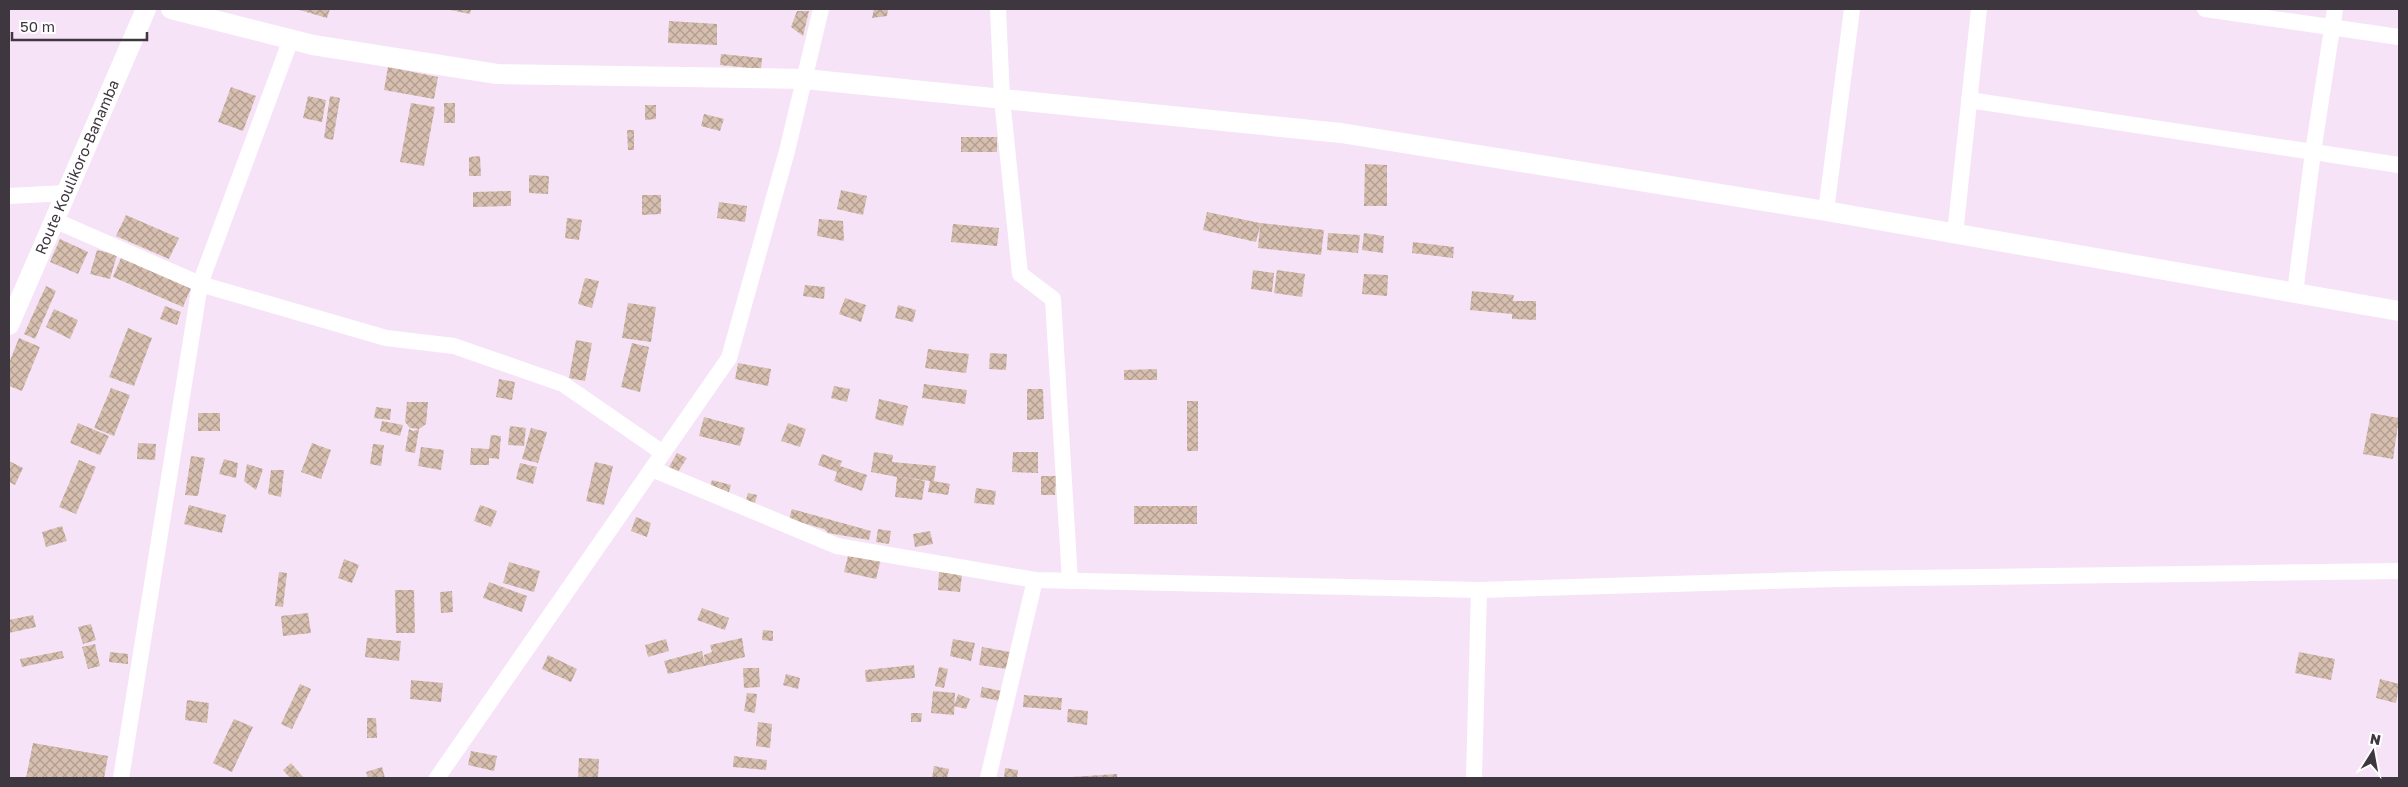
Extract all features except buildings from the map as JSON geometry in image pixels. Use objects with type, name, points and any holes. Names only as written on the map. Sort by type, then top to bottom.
[{"type":"street","name":"Route Koulikoro-Banamba","points":[[9,325],[146,9]]},
{"type":"street","points":[[171,9],[290,39],[497,74],[805,79],[1341,132],[1826,211],[2399,311]]},
{"type":"street","points":[[437,778],[729,358],[805,79],[821,9]]},
{"type":"street","points":[[998,9],[1002,99],[1020,274],[1053,299],[1070,581]]},
{"type":"street","points":[[1826,211],[1852,9]]},
{"type":"street","points":[[1955,234],[1979,9]]},
{"type":"street","points":[[2205,9],[2226,10],[2399,37]]},
{"type":"street","points":[[2295,293],[2313,152],[2335,9]]},
{"type":"street","points":[[121,778],[200,284],[290,39]]},
{"type":"street","points":[[1969,100],[2399,165]]},
{"type":"street","points":[[9,196],[66,193]]},
{"type":"street","points":[[54,220],[200,284],[386,338],[454,346],[563,384],[663,453]]},
{"type":"street","points":[[652,469],[837,546],[1035,580],[1479,590],[1837,579],[2399,571]]},
{"type":"street","points":[[988,778],[1035,580]]},
{"type":"street","points":[[1474,778],[1479,590]]}]
